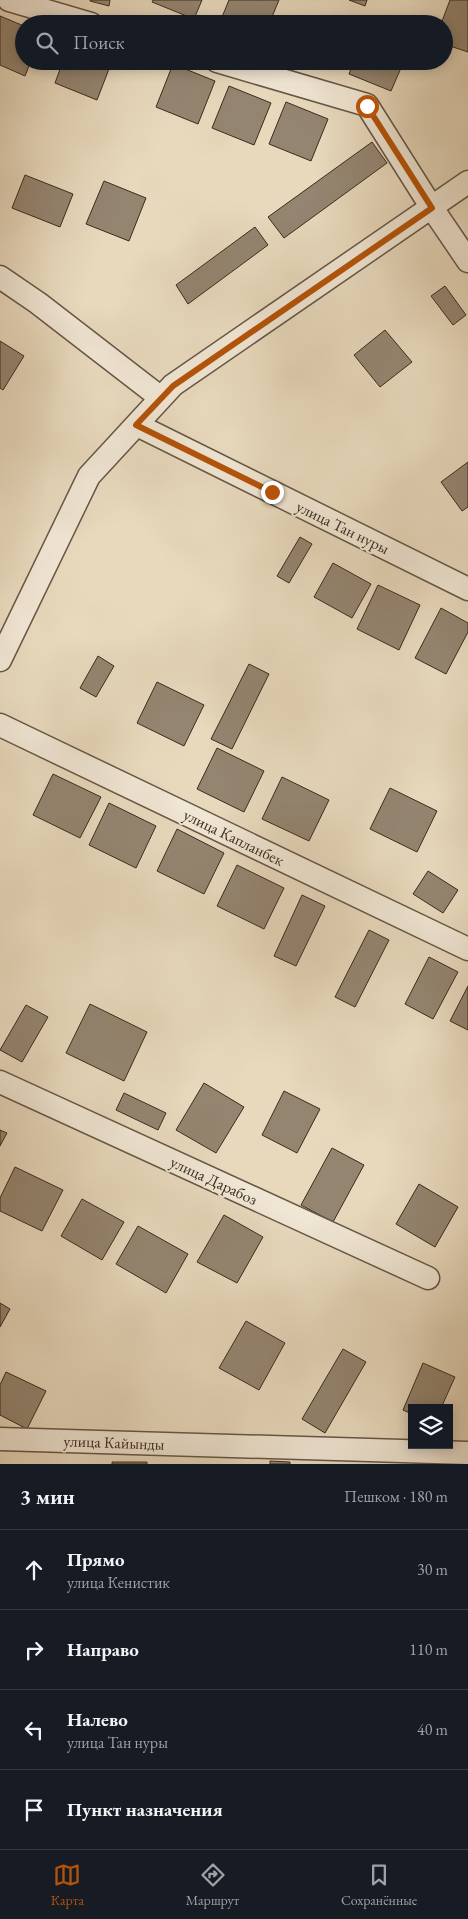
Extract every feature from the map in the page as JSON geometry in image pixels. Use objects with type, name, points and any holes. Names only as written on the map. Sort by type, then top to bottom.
[{"type":"street","points":[[9,0],[60,15]]},
{"type":"street","points":[[247,70],[367,106],[468,261]]},
{"type":"street","points":[[0,660],[89,476],[161,398],[181,380],[468,182]]},
{"type":"street","points":[[0,277],[38,303],[161,398]]},
{"type":"street","name":"улица Тан нуры","points":[[136,425],[468,589]]},
{"type":"street","name":"улица Капланбек","points":[[0,725],[468,949]]},
{"type":"street","name":"улица Дарабоз","points":[[0,1082],[428,1278]]},
{"type":"street","name":"улица Кайынды","points":[[0,1439],[468,1452]]},
{"type":"building","points":[[90,0],[110,0],[109,6]]},
{"type":"building","points":[[153,0],[202,0],[196,15],[184,15],[152,2]]},
{"type":"building","points":[[229,0],[279,0],[273,15],[223,15]]},
{"type":"building","points":[[349,0],[367,0],[365,6]]},
{"type":"building","points":[[450,0],[468,0],[468,52],[453,47],[453,15],[444,15]]},
{"type":"building","points":[[0,16],[15,22],[15,70],[27,70],[25,76],[0,65]]},
{"type":"building","points":[[60,70],[109,70],[97,100],[55,83]]},
{"type":"building","points":[[171,70],[188,70],[215,81],[198,124],[156,107]]},
{"type":"building","points":[[351,70],[400,70],[391,91],[349,74]]},
{"type":"building","points":[[229,86],[271,103],[254,145],[212,128]]},
{"type":"building","points":[[286,102],[328,119],[311,161],[269,144]]},
{"type":"building","points":[[372,142],[387,163],[284,238],[268,217]]},
{"type":"building","points":[[25,175],[73,194],[60,227],[12,208]]},
{"type":"building","points":[[104,181],[146,198],[129,241],[86,224]]},
{"type":"building","points":[[255,227],[268,245],[188,304],[176,285]]},
{"type":"building","points":[[445,286],[466,315],[453,325],[431,296]]},
{"type":"building","points":[[385,330],[412,362],[380,387],[354,355]]},
{"type":"building","points":[[0,341],[24,356],[3,390],[0,388]]},
{"type":"building","points":[[468,462],[468,507],[462,511],[441,482]]},
{"type":"building","points":[[300,537],[312,544],[289,583],[277,576]]},
{"type":"building","points":[[333,563],[371,584],[352,618],[314,597]]},
{"type":"building","points":[[378,585],[420,605],[399,650],[357,629]]},
{"type":"building","points":[[441,608],[468,623],[468,632],[446,674],[415,658]]},
{"type":"building","points":[[98,656],[114,666],[96,697],[80,688]]},
{"type":"building","points":[[249,664],[269,674],[232,749],[211,739]]},
{"type":"building","points":[[157,682],[204,705],[184,746],[137,723]]},
{"type":"building","points":[[217,748],[264,771],[244,812],[197,789]]},
{"type":"building","points":[[53,774],[101,797],[80,838],[33,815]]},
{"type":"building","points":[[282,777],[329,800],[309,841],[262,819]]},
{"type":"building","points":[[390,788],[437,811],[417,852],[370,829]]},
{"type":"building","points":[[109,803],[156,826],[136,868],[89,845]]},
{"type":"building","points":[[177,829],[224,853],[204,894],[157,871]]},
{"type":"building","points":[[237,865],[284,888],[264,929],[217,906]]},
{"type":"building","points":[[428,871],[458,890],[443,913],[413,894]]},
{"type":"building","points":[[302,895],[325,906],[296,966],[274,956]]},
{"type":"building","points":[[369,930],[389,940],[355,1007],[335,997]]},
{"type":"building","points":[[429,957],[458,972],[433,1019],[405,1004]]},
{"type":"building","points":[[468,986],[468,1030],[450,1021]]},
{"type":"building","points":[[90,1004],[147,1032],[124,1081],[66,1053]]},
{"type":"building","points":[[26,1005],[48,1017],[22,1062],[0,1050]]},
{"type":"building","points":[[204,1083],[244,1107],[216,1153],[176,1130]]},
{"type":"building","points":[[284,1091],[320,1109],[297,1153],[262,1135]]},
{"type":"building","points":[[124,1093],[166,1113],[158,1130],[116,1110]]},
{"type":"building","points":[[0,1130],[7,1133],[0,1146]]},
{"type":"building","points":[[332,1148],[364,1165],[333,1222],[301,1205]]},
{"type":"building","points":[[15,1167],[63,1190],[42,1231],[0,1211],[0,1198]]},
{"type":"building","points":[[419,1184],[458,1207],[435,1247],[396,1224]]},
{"type":"building","points":[[82,1199],[124,1222],[102,1260],[61,1236]]},
{"type":"building","points":[[224,1215],[263,1237],[237,1283],[197,1262]]},
{"type":"building","points":[[138,1226],[188,1254],[166,1293],[116,1264]]},
{"type":"building","points":[[0,1303],[10,1309],[0,1327]]},
{"type":"building","points":[[246,1321],[285,1343],[259,1390],[219,1368]]},
{"type":"building","points":[[343,1349],[366,1362],[325,1433],[302,1419]]},
{"type":"building","points":[[423,1363],[455,1377],[443,1404],[408,1404],[408,1412],[403,1410]]},
{"type":"building","points":[[6,1372],[46,1391],[27,1429],[0,1415],[0,1385]]},
{"type":"building","points":[[270,1461],[290,1462],[290,1464],[270,1464]]},
{"type":"building","points":[[112,1462],[147,1462],[147,1464],[112,1464]]},
{"type":"route","points":[[272,492],[136,425],[173,386],[432,208],[367,106]]}]
